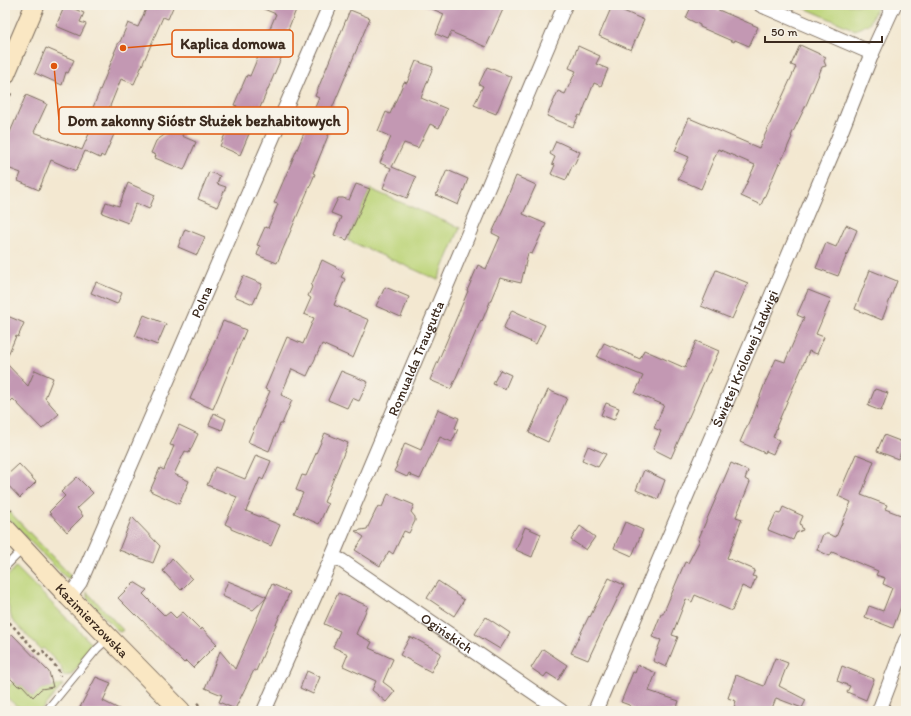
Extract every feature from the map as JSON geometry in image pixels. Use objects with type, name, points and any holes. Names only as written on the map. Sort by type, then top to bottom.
[{"type":"main road","points":[[5,75],[35,5]]},
{"type":"main road","name":"Kazimierzowska","points":[[5,528],[69,597],[181,711]]},
{"type":"street","name":"Polna","points":[[69,597],[80,582],[330,5]]},
{"type":"street","name":"Romualda Traugutta","points":[[264,711],[332,556],[565,5]]},
{"type":"street","points":[[761,5],[872,53]]},
{"type":"street","name":"Świętej Królowej Jadwigi","points":[[595,711],[833,152],[872,53],[894,5]]},
{"type":"street","name":"Ogińskich","points":[[332,556],[342,561],[561,711]]},
{"type":"street","points":[[879,711],[906,640]]},
{"type":"lane","points":[[5,567],[24,548]]},
{"type":"lane","points":[[46,711],[97,649],[109,638]]},
{"type":"path","points":[[5,605],[9,622],[39,654],[43,651],[58,669],[60,678],[68,684]]},
{"type":"green space","points":[[798,5],[878,5],[869,24],[855,30]]},
{"type":"green space","points":[[370,189],[460,228],[438,280],[347,240]]},
{"type":"green space","points":[[5,507],[72,577],[68,578],[64,576],[5,516]]},
{"type":"green space","points":[[16,567],[94,646],[71,675],[63,676],[61,666],[43,648],[41,650],[12,620],[5,593],[5,579]]},
{"type":"green space","points":[[87,592],[123,630],[122,631],[119,632],[90,602],[87,597]]},
{"type":"green space","points":[[16,680],[18,686],[22,685],[33,697],[41,689],[63,685],[40,711],[28,710],[20,708],[5,696],[5,690]]},
{"type":"building","points":[[65,5],[84,13],[80,22],[86,24],[80,36],[56,26]]},
{"type":"building","points":[[137,5],[174,5],[168,19],[163,17],[134,84],[121,79],[106,116],[116,121],[112,131],[115,132],[104,157],[101,155],[100,158],[85,151],[76,171],[51,160],[39,190],[18,181],[21,173],[5,167],[5,144],[26,95],[47,104],[34,132],[82,150],[98,113],[92,110],[114,53],[128,23],[138,27],[146,9]]},
{"type":"building","points":[[254,5],[298,5],[283,42],[287,44],[240,155],[220,146],[237,106],[234,105],[247,75],[250,76],[276,14]]},
{"type":"building","points":[[423,5],[505,5],[486,47],[451,32],[448,39],[436,34],[444,14]]},
{"type":"building","points":[[692,5],[707,5],[758,27],[749,46],[735,40],[734,42],[700,27],[700,25],[686,18]]},
{"type":"building","points":[[612,6],[644,20],[631,50],[599,36]]},
{"type":"building","points":[[350,10],[370,18],[328,118],[334,121],[313,173],[315,174],[277,263],[257,255],[260,246],[257,245],[265,227],[268,228],[278,204],[274,203],[319,98],[315,96]]},
{"type":"building","points":[[800,45],[826,57],[824,61],[826,66],[822,67],[761,205],[741,196],[755,165],[718,149],[701,189],[678,179],[689,157],[675,151],[689,118],[759,148],[796,67],[791,65]]},
{"type":"building","points":[[578,46],[600,56],[596,64],[608,69],[601,86],[594,83],[581,116],[579,115],[573,127],[547,116],[558,91],[565,94],[576,71],[569,68]]},
{"type":"building","points":[[46,48],[74,60],[68,73],[66,72],[62,85],[35,73]]},
{"type":"building","points":[[416,61],[433,67],[421,98],[447,109],[439,128],[430,124],[418,148],[404,143],[392,167],[416,177],[407,198],[383,188],[391,168],[380,163],[391,137],[378,131],[386,112],[390,114],[404,82],[407,83]]},
{"type":"building","points":[[487,67],[512,77],[496,114],[474,105],[483,86],[479,84]]},
{"type":"building","points":[[169,128],[183,133],[182,136],[196,142],[184,170],[155,158],[156,155],[151,153],[156,141],[167,133]]},
{"type":"building","points":[[556,141],[580,152],[566,180],[551,174],[555,165],[552,164],[555,157],[550,154]]},
{"type":"building","points":[[447,170],[468,179],[458,205],[436,195]]},
{"type":"building","points":[[209,172],[220,176],[217,184],[226,187],[217,207],[198,199]]},
{"type":"building","points":[[516,176],[536,185],[523,214],[546,224],[532,254],[528,253],[521,283],[500,278],[451,389],[430,380],[478,265],[486,269],[500,237],[492,233]]},
{"type":"building","points":[[128,183],[155,195],[149,209],[136,203],[128,223],[102,213],[106,202],[119,206]]},
{"type":"building","points":[[356,184],[370,189],[347,240],[334,235],[341,217],[331,213],[338,198],[349,200]]},
{"type":"building","points":[[846,225],[857,230],[838,276],[816,268],[826,243],[836,247]]},
{"type":"building","points":[[185,229],[205,237],[197,255],[178,247]]},
{"type":"building","points":[[322,260],[344,272],[341,277],[345,279],[334,305],[369,320],[353,358],[322,344],[307,376],[292,369],[281,395],[292,400],[269,451],[248,442],[270,391],[265,389],[287,337],[303,344],[314,318],[304,314],[311,298],[308,296],[312,287],[311,286]]},
{"type":"building","points":[[716,270],[748,283],[732,319],[701,306]]},
{"type":"building","points":[[870,270],[897,281],[882,320],[855,309]]},
{"type":"building","points":[[243,276],[262,284],[253,304],[234,296]]},
{"type":"building","points":[[96,282],[122,293],[117,304],[91,293]]},
{"type":"building","points":[[385,287],[409,297],[401,317],[376,306]]},
{"type":"building","points":[[808,290],[831,299],[816,334],[824,337],[817,354],[809,351],[776,427],[773,437],[779,440],[773,454],[766,451],[765,453],[740,442],[776,359],[785,362],[804,318],[797,315]]},
{"type":"building","points":[[512,310],[545,325],[536,344],[503,329]]},
{"type":"building","points":[[5,315],[24,323],[18,337],[16,336],[5,362]]},
{"type":"building","points":[[144,315],[166,324],[157,345],[135,336]]},
{"type":"building","points":[[223,321],[246,330],[213,409],[190,399]]},
{"type":"building","points":[[696,341],[719,351],[671,458],[653,449],[661,431],[654,428],[664,405],[635,393],[643,376],[597,357],[604,343],[640,359],[644,350],[685,368]]},
{"type":"building","points":[[5,362],[28,386],[35,370],[53,378],[45,398],[59,414],[42,429],[13,399],[5,407]]},
{"type":"building","points":[[500,370],[511,375],[505,389],[493,384]]},
{"type":"building","points":[[341,371],[368,382],[359,401],[352,398],[347,408],[328,400]]},
{"type":"building","points":[[875,389],[888,393],[881,411],[868,406]]},
{"type":"building","points":[[548,390],[567,398],[548,442],[529,433]]},
{"type":"building","points":[[606,403],[619,408],[614,420],[601,415]]},
{"type":"building","points":[[438,409],[459,418],[455,428],[458,429],[452,442],[440,437],[420,479],[410,475],[411,474],[409,473],[407,477],[394,471],[405,443],[421,450]]},
{"type":"building","points":[[214,413],[226,419],[222,430],[209,425]]},
{"type":"building","points":[[179,425],[198,434],[189,453],[185,451],[174,474],[189,481],[179,504],[150,491],[160,468],[164,470],[174,446],[170,445]]},
{"type":"building","points":[[325,433],[348,443],[324,502],[328,504],[319,524],[294,513],[303,493],[296,490],[302,475],[306,476]]},
{"type":"building","points":[[884,435],[905,443],[898,459],[877,451]]},
{"type":"building","points":[[588,446],[606,454],[598,467],[582,460]]},
{"type":"building","points":[[856,454],[874,461],[861,495],[887,505],[885,509],[906,517],[906,593],[893,628],[865,617],[869,606],[883,611],[892,588],[883,584],[885,578],[876,575],[878,571],[832,552],[830,556],[817,550],[823,534],[836,537],[851,502],[838,496]]},
{"type":"building","points":[[256,455],[271,461],[263,480],[260,478],[246,511],[280,525],[271,546],[231,529],[231,527],[225,524],[237,497],[207,485],[215,467],[245,479]]},
{"type":"building","points":[[731,463],[748,471],[745,479],[750,482],[736,517],[742,519],[727,558],[755,570],[752,576],[756,577],[751,590],[742,586],[732,611],[695,595],[692,602],[686,599],[672,635],[678,637],[666,667],[653,661],[661,640],[652,637],[685,562],[688,563],[700,540],[698,540]]},
{"type":"building","points":[[19,464],[36,482],[20,498],[5,482],[5,477]]},
{"type":"building","points":[[644,470],[665,480],[658,499],[636,490]]},
{"type":"building","points":[[77,477],[93,493],[77,508],[83,516],[67,532],[49,512],[65,496],[61,492]]},
{"type":"building","points":[[388,494],[414,505],[411,512],[415,517],[415,521],[409,533],[404,531],[393,554],[389,551],[380,566],[355,550],[364,537],[355,531],[367,529],[378,506],[382,507]]},
{"type":"building","points":[[783,507],[803,516],[800,523],[803,530],[796,533],[793,540],[768,530],[776,513],[780,514]]},
{"type":"building","points":[[132,517],[160,546],[153,563],[119,550]]},
{"type":"building","points":[[625,522],[643,530],[632,556],[614,548]]},
{"type":"building","points":[[580,526],[595,537],[586,550],[571,540]]},
{"type":"building","points":[[525,527],[541,534],[532,557],[516,550]]},
{"type":"building","points":[[172,558],[192,579],[181,590],[163,571]]},
{"type":"building","points":[[609,578],[624,585],[588,660],[571,653]]},
{"type":"building","points":[[228,581],[267,597],[253,610],[222,596]]},
{"type":"building","points":[[438,581],[464,600],[454,616],[427,598]]},
{"type":"building","points":[[134,582],[147,590],[143,594],[165,616],[170,612],[176,618],[183,612],[201,630],[202,628],[217,644],[193,668],[186,661],[184,663],[136,614],[135,615],[118,598]]},
{"type":"building","points":[[272,584],[290,592],[256,671],[254,670],[235,709],[219,702],[222,695],[205,688],[220,651],[235,669]]},
{"type":"building","points":[[338,593],[368,606],[356,634],[372,642],[369,648],[393,659],[383,682],[395,691],[386,702],[372,690],[376,681],[343,666],[348,654],[333,647],[340,631],[324,624]]},
{"type":"building","points":[[486,617],[510,633],[500,649],[475,634]]},
{"type":"building","points":[[12,634],[49,672],[53,687],[41,689],[33,697],[22,685],[18,686],[5,673],[5,635],[10,637]]},
{"type":"building","points":[[410,637],[441,653],[431,672],[400,655]]},
{"type":"building","points":[[543,649],[567,665],[558,680],[547,673],[544,677],[531,668]]},
{"type":"building","points":[[775,658],[788,663],[779,686],[806,700],[802,708],[776,698],[771,711],[733,711],[736,701],[728,698],[736,675],[764,686]]},
{"type":"building","points":[[638,665],[656,673],[649,691],[679,701],[676,711],[635,710],[629,705],[621,702],[633,672],[635,673]]},
{"type":"building","points":[[842,666],[874,679],[866,700],[847,692],[850,686],[837,681]]},
{"type":"building","points":[[307,671],[320,677],[313,694],[300,688]]},
{"type":"building","points":[[96,677],[111,683],[103,701],[123,711],[78,711]]},
{"type":"place","name":"Kaplica domowa","points":[[123,48]]},
{"type":"place","name":"Dom zakonny Sióstr Służek bezhabitowych","points":[[54,66]]}]
